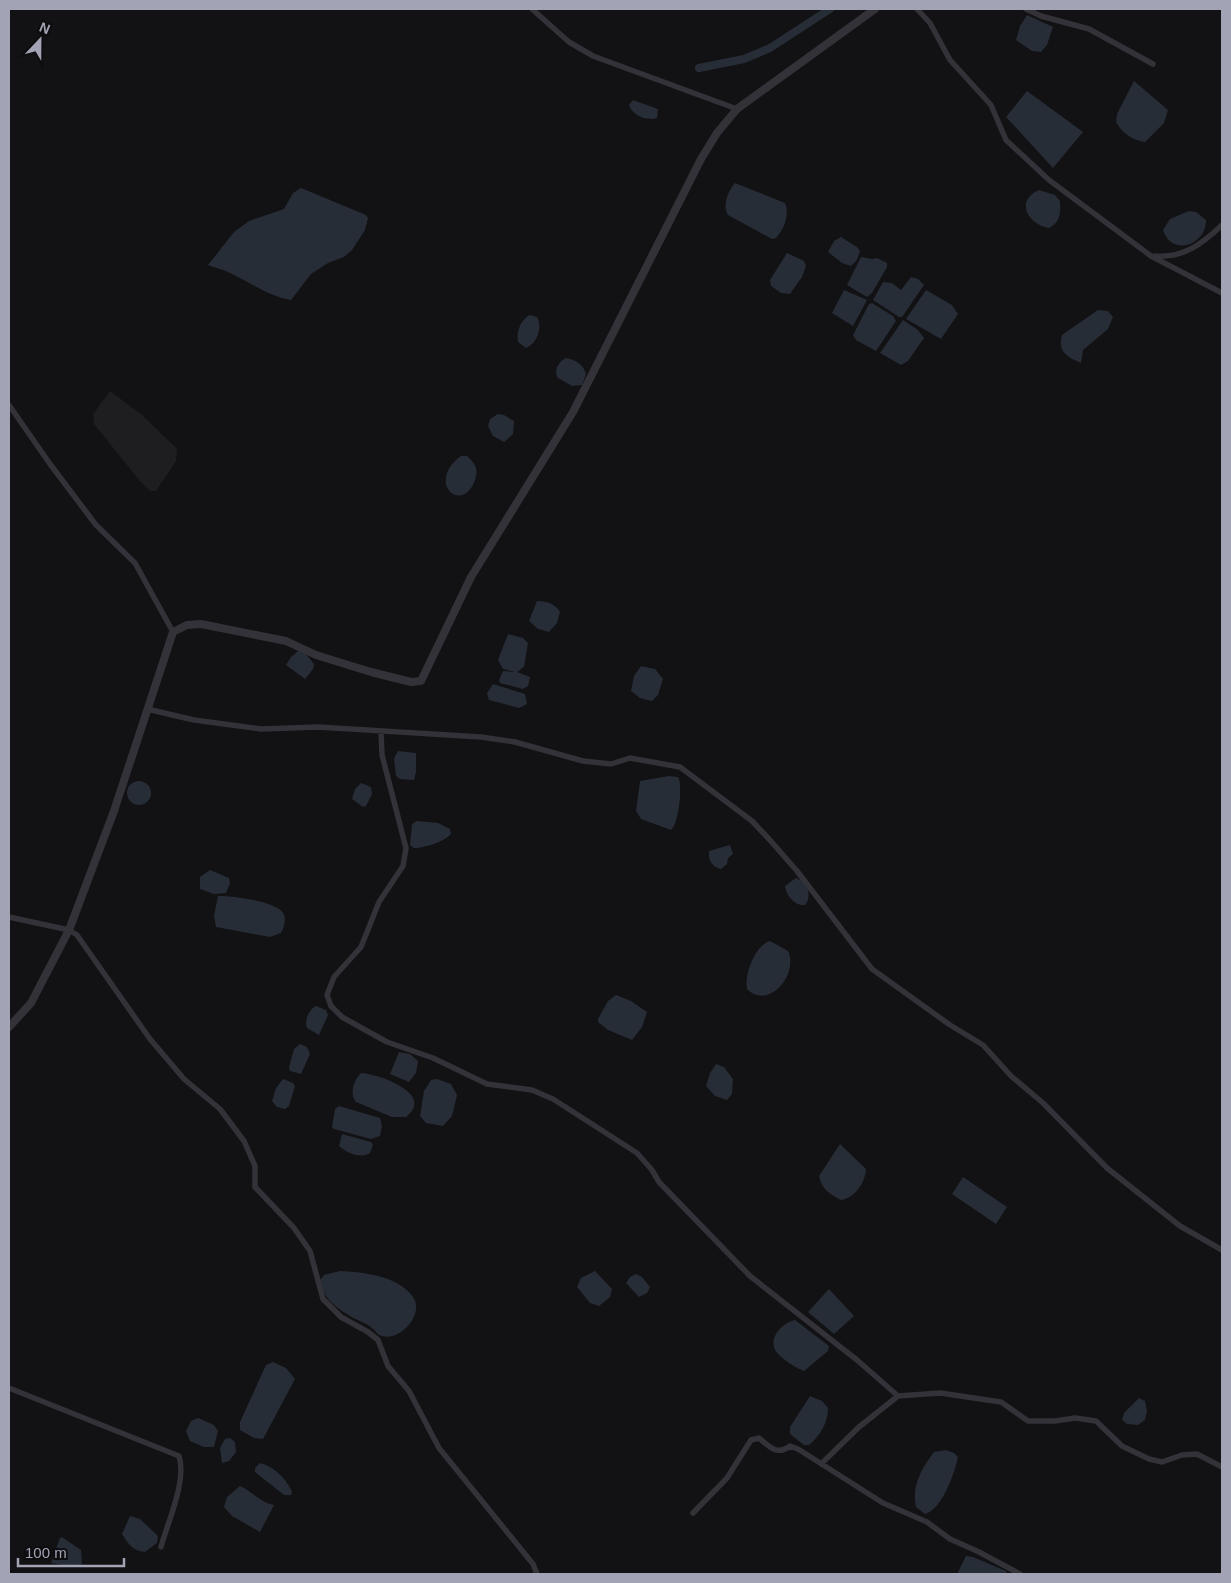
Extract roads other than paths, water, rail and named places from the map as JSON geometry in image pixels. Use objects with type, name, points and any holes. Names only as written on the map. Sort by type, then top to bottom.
[{"type":"street","points":[[532,9],[569,42],[593,56],[737,109]]},
{"type":"street","points":[[9,1026],[31,1003],[69,930],[114,811],[173,632],[187,625],[201,624],[248,633],[286,641],[316,655],[371,672],[411,682],[421,681],[472,577],[573,412],[701,159],[717,133],[737,109],[875,9]]},
{"type":"street","points":[[917,9],[930,23],[950,60],[991,105],[1006,140],[1049,180],[1150,256],[1222,293]]},
{"type":"street","points":[[1026,9],[1041,16],[1089,29],[1153,64]]},
{"type":"street","points":[[1150,256],[1173,257],[1199,246],[1222,225]]},
{"type":"street","points":[[9,405],[96,525],[135,562],[173,632]]},
{"type":"street","points":[[147,709],[194,720],[261,729],[318,727],[480,737],[515,742],[583,761],[611,764],[630,758],[667,763],[687,771],[752,821],[769,839],[797,871],[872,969],[950,1025],[983,1045],[1011,1076],[1043,1103],[1107,1168],[1180,1226],[1222,1250]]},
{"type":"street","points":[[381,732],[382,755],[404,834],[406,848],[404,866],[379,902],[361,947],[334,977],[326,995],[331,1006],[342,1017],[387,1042],[432,1058],[486,1084],[532,1090],[552,1099],[637,1153],[652,1170],[658,1182],[750,1276],[858,1360],[898,1396]]},
{"type":"street","points":[[9,918],[69,930],[80,937],[150,1039],[193,1088],[220,1109],[244,1141],[255,1166],[255,1187],[294,1228],[310,1251],[323,1299],[341,1317],[368,1332],[378,1340],[388,1366],[409,1391],[439,1448],[533,1564],[538,1574]]},
{"type":"street","points":[[9,1388],[179,1456],[182,1473],[161,1546]]},
{"type":"street","points":[[821,1464],[859,1427],[898,1396],[940,1393],[1001,1402],[1028,1421],[1055,1422],[1075,1418],[1096,1421],[1122,1446],[1149,1460],[1162,1462],[1182,1455],[1196,1454],[1222,1467]]},
{"type":"street","points":[[693,1513],[727,1478],[751,1440],[759,1438],[777,1452],[783,1452],[790,1446],[883,1503],[927,1522],[950,1539],[980,1552],[1020,1574]]},
{"type":"waterway","points":[[699,68],[744,59],[770,48],[830,9]]}]
